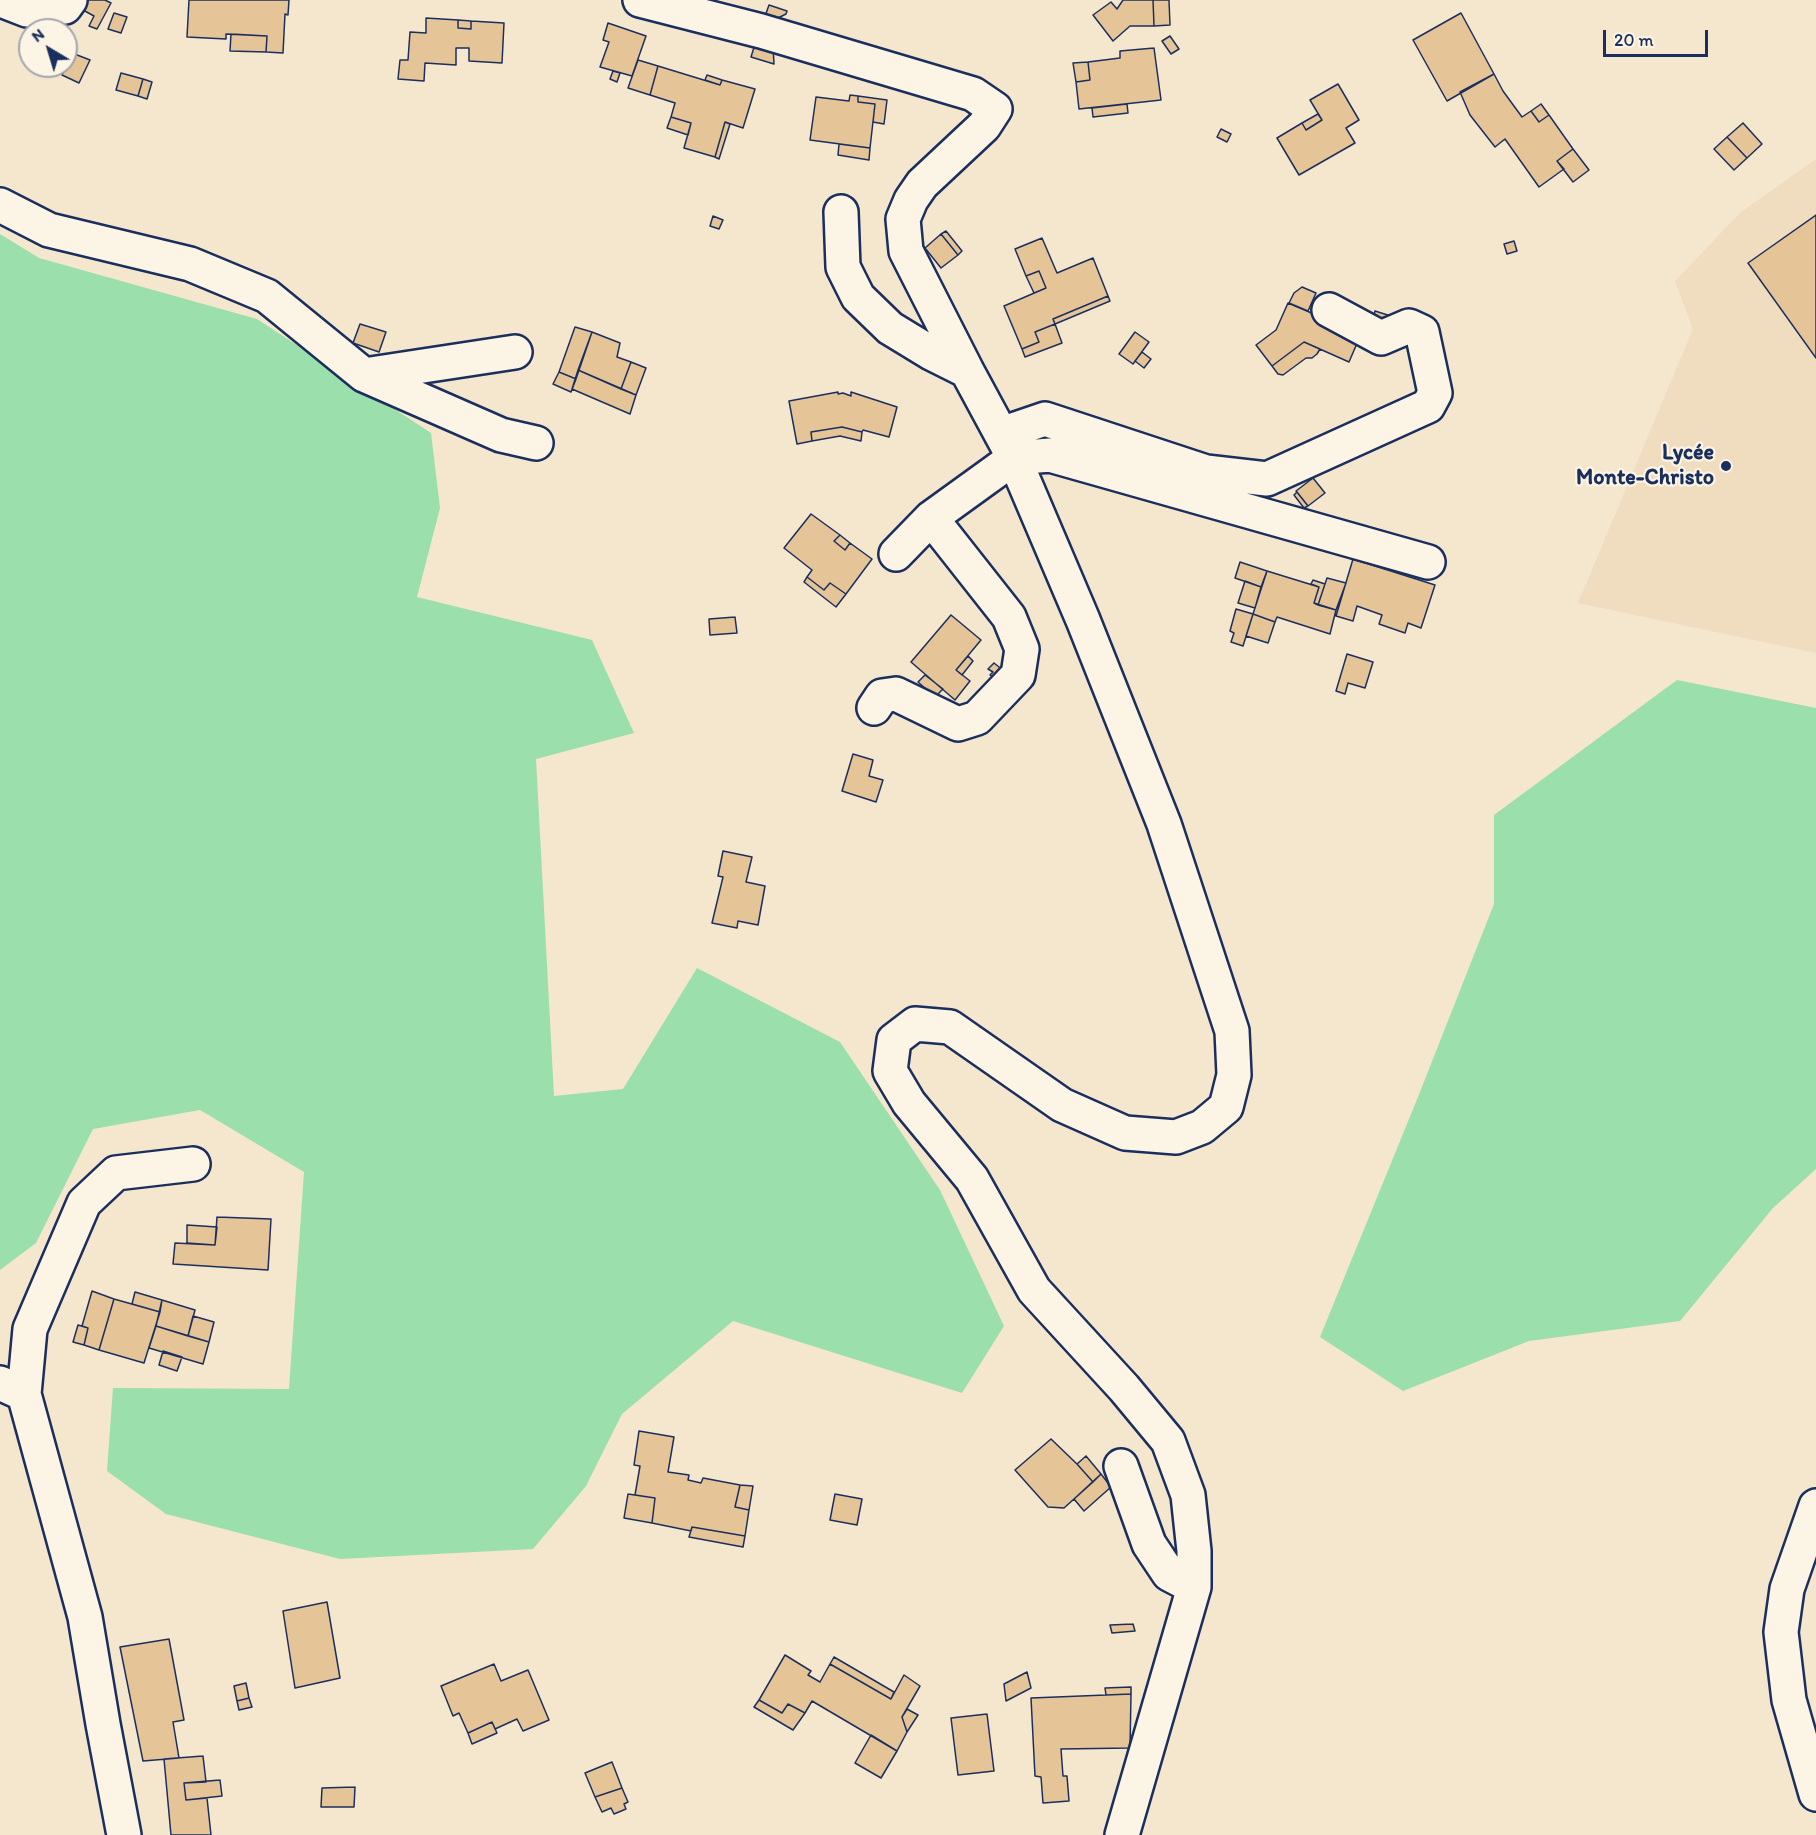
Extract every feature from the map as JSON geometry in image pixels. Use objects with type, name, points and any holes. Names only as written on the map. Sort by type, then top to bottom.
[{"type":"lane","points":[[1,0],[27,10],[64,7],[70,0]]},
{"type":"lane","points":[[640,0],[761,31],[973,94],[995,109],[984,126],[922,184],[911,200],[903,219],[906,251],[1008,446],[1083,620],[1164,824],[1232,1031],[1234,1075],[1226,1107],[1202,1127],[1176,1137],[1125,1133],[1062,1105],[950,1027],[915,1023],[894,1040],[890,1071],[909,1103],[972,1179],[1034,1290],[1124,1388],[1168,1441],[1188,1495],[1194,1551],[1194,1587],[1122,1835]]},
{"type":"lane","points":[[0,205],[49,230],[190,264],[267,296],[363,375],[501,435],[536,443]]},
{"type":"lane","points":[[841,212],[843,267],[858,297],[890,328],[931,353],[967,371]]},
{"type":"lane","points":[[896,554],[1008,446],[1045,419],[1206,472],[1267,479],[1428,406],[1435,393],[1422,332],[1409,326],[1381,338],[1329,310]]},
{"type":"lane","points":[[363,375],[515,352]]},
{"type":"lane","points":[[1008,446],[1050,455],[1428,562]]},
{"type":"lane","points":[[874,708],[882,696],[896,694],[958,724],[977,718],[1018,675],[1022,649],[1009,617],[931,518]]},
{"type":"lane","points":[[124,1835],[85,1617],[12,1388],[30,1329],[84,1203],[116,1173],[194,1164]]},
{"type":"lane","points":[[1121,1466],[1149,1544],[1169,1574],[1194,1587]]},
{"type":"lane","points":[[1816,1506],[1787,1589],[1781,1632],[1790,1701],[1816,1794]]},
{"type":"shaded area","name":"Lycée Monte-Christo","points":[[1816,159],[1816,653],[1578,603],[1693,329],[1675,281],[1741,212]]},
{"type":"green space","points":[[0,234],[39,258],[257,319],[431,433],[440,508],[417,597],[592,640],[634,733],[536,759],[554,1096],[623,1089],[697,968],[840,1042],[940,1190],[1004,1326],[962,1393],[733,1321],[622,1414],[586,1486],[533,1549],[340,1559],[166,1514],[107,1471],[113,1388],[289,1389],[304,1172],[200,1110],[93,1129],[36,1243],[0,1270]]},
{"type":"green space","points":[[1677,680],[1816,708],[1816,1169],[1773,1208],[1680,1321],[1529,1341],[1403,1391],[1320,1337],[1494,904],[1494,815]]},
{"type":"building","points":[[88,0],[105,0],[111,3],[97,29],[89,26],[94,16],[83,10]]},
{"type":"building","points":[[189,0],[289,0],[288,15],[285,14],[283,53],[266,52],[267,36],[226,34],[226,39],[187,37]]},
{"type":"building","points":[[1123,0],[1153,0],[1154,26],[1130,26],[1113,41],[1093,15],[1111,2],[1117,9]]},
{"type":"building","points":[[1153,0],[1169,0],[1170,25],[1154,26]]},
{"type":"building","points":[[769,5],[787,11],[786,14],[763,22]]},
{"type":"building","points":[[114,13],[127,17],[121,33],[108,29]]},
{"type":"building","points":[[1461,13],[1494,74],[1447,101],[1413,40]]},
{"type":"building","points":[[426,18],[458,20],[458,28],[471,29],[471,21],[504,23],[502,63],[469,61],[469,48],[456,48],[456,65],[425,63],[424,81],[398,79],[400,60],[408,60],[410,32],[426,33]]},
{"type":"building","points":[[458,20],[471,21],[471,29],[458,28]]},
{"type":"building","points":[[608,23],[646,36],[632,76],[600,67],[609,42],[603,40]]},
{"type":"building","points":[[231,34],[267,36],[266,52],[230,51]]},
{"type":"building","points":[[1170,36],[1179,49],[1171,54],[1162,41]]},
{"type":"building","points":[[756,41],[773,46],[774,64],[751,57]]},
{"type":"building","points":[[1154,48],[1161,100],[1079,109],[1076,82],[1090,80],[1088,62],[1120,58],[1120,51]]},
{"type":"building","points":[[78,55],[90,60],[79,83],[68,78],[78,78]]},
{"type":"building","points":[[638,60],[658,66],[650,95],[628,88]]},
{"type":"building","points":[[1088,62],[1090,80],[1076,82],[1073,63]]},
{"type":"building","points":[[658,66],[720,85],[722,80],[755,89],[743,128],[725,122],[715,157],[684,148],[691,123],[671,117],[675,103],[650,95]]},
{"type":"building","points":[[613,71],[620,73],[617,82],[610,79]]},
{"type":"building","points":[[121,73],[143,79],[138,96],[116,90]]},
{"type":"building","points":[[1494,74],[1522,117],[1531,111],[1539,122],[1549,115],[1573,149],[1557,161],[1564,169],[1539,187],[1505,139],[1495,147],[1470,115],[1460,92]]},
{"type":"building","points":[[707,75],[722,80],[720,85],[705,80]]},
{"type":"building","points":[[143,79],[152,82],[147,99],[138,96]]},
{"type":"building","points":[[1338,84],[1359,120],[1346,128],[1355,143],[1299,175],[1277,138],[1302,123],[1306,130],[1322,120],[1310,100]]},
{"type":"building","points":[[850,95],[858,96],[858,102],[875,104],[870,148],[810,140],[816,97],[849,101]]},
{"type":"building","points":[[858,96],[887,100],[884,124],[873,122],[875,104],[858,102]]},
{"type":"building","points":[[1127,104],[1128,113],[1093,117],[1092,108]]},
{"type":"building","points":[[1541,104],[1549,115],[1539,122],[1531,111]]},
{"type":"building","points":[[1318,114],[1322,120],[1306,130],[1302,123]]},
{"type":"building","points":[[671,117],[691,123],[688,135],[667,128]]},
{"type":"building","points":[[725,122],[730,124],[719,159],[715,157]]},
{"type":"building","points":[[1743,123],[1762,144],[1747,158],[1727,137]]},
{"type":"building","points":[[1221,129],[1231,134],[1227,142],[1217,137]]},
{"type":"building","points":[[1727,137],[1747,158],[1734,170],[1714,149]]},
{"type":"building","points":[[839,144],[870,148],[869,160],[838,155]]},
{"type":"building","points":[[1573,149],[1589,170],[1573,182],[1557,161]]},
{"type":"building","points":[[1816,215],[1816,358],[1748,263]]},
{"type":"building","points":[[713,216],[723,220],[719,229],[710,226]]},
{"type":"building","points":[[946,231],[962,251],[958,255],[941,234]]},
{"type":"building","points":[[941,234],[958,255],[941,268],[925,248]]},
{"type":"building","points":[[1042,238],[1057,273],[1093,258],[1108,296],[1053,319],[1055,324],[1035,332],[1039,342],[1022,349],[1004,306],[1046,288],[1039,271],[1026,276],[1015,249]]},
{"type":"building","points":[[1514,241],[1517,251],[1507,254],[1504,244]]},
{"type":"building","points":[[1039,271],[1046,288],[1034,293],[1026,276]]},
{"type":"building","points":[[1302,287],[1316,293],[1308,311],[1289,303],[1294,293]]},
{"type":"building","points":[[1108,296],[1110,301],[1055,324],[1053,319]]},
{"type":"building","points":[[1288,303],[1361,334],[1349,362],[1304,342],[1272,366],[1256,345],[1276,330]]},
{"type":"building","points":[[1375,311],[1394,317],[1372,323]]},
{"type":"building","points":[[360,324],[386,332],[379,352],[353,343]]},
{"type":"building","points":[[1055,324],[1062,343],[1025,357],[1022,349],[1039,342],[1035,332]]},
{"type":"building","points":[[575,327],[592,332],[576,379],[559,372]]},
{"type":"building","points":[[592,332],[620,343],[617,357],[631,362],[621,389],[578,370]]},
{"type":"building","points":[[1135,332],[1149,342],[1133,364],[1119,354]]},
{"type":"building","points":[[1304,342],[1320,349],[1317,354],[1312,358],[1306,358],[1283,375],[1278,374],[1272,366]]},
{"type":"building","points":[[1142,352],[1151,359],[1144,368],[1135,361]]},
{"type":"building","points":[[631,362],[646,368],[636,395],[621,389]]},
{"type":"building","points":[[578,370],[636,395],[630,414],[572,389]]},
{"type":"building","points":[[559,372],[576,379],[571,392],[553,384]]},
{"type":"building","points":[[838,392],[838,394],[851,396],[851,392],[897,407],[889,437],[842,427],[811,432],[812,441],[797,444],[789,401]]},
{"type":"building","points":[[842,427],[862,432],[861,441],[840,436],[812,441],[811,432]]},
{"type":"building","points":[[1313,478],[1325,493],[1308,506],[1296,491]]},
{"type":"building","points":[[1297,492],[1308,506],[1304,508],[1294,495]]},
{"type":"building","points":[[811,514],[840,535],[834,541],[845,550],[850,543],[872,559],[846,594],[830,583],[824,590],[807,577],[812,570],[784,548]]},
{"type":"building","points":[[840,535],[850,543],[845,550],[834,541]]},
{"type":"building","points":[[1353,559],[1435,585],[1421,628],[1408,623],[1405,633],[1379,624],[1382,615],[1357,606],[1353,621],[1336,616]]},
{"type":"building","points":[[1240,562],[1267,571],[1261,587],[1235,578]]},
{"type":"building","points":[[1267,571],[1319,587],[1314,603],[1336,610],[1330,634],[1277,617],[1275,622],[1253,614]]},
{"type":"building","points":[[807,577],[824,590],[830,583],[846,594],[836,607],[804,582]]},
{"type":"building","points":[[1327,578],[1346,583],[1336,610],[1318,605]]},
{"type":"building","points":[[1313,580],[1325,584],[1318,605],[1314,603],[1319,587],[1311,584]]},
{"type":"building","points":[[1245,581],[1261,587],[1255,608],[1238,603]]},
{"type":"building","points":[[1236,609],[1253,614],[1243,646],[1231,642],[1234,633],[1230,631]]},
{"type":"building","points":[[1253,614],[1275,622],[1268,643],[1246,636]]},
{"type":"building","points":[[951,615],[981,640],[956,670],[970,681],[955,700],[911,662]]},
{"type":"building","points":[[735,617],[737,633],[710,635],[709,619]]},
{"type":"building","points":[[1347,654],[1373,662],[1365,688],[1348,683],[1345,694],[1336,691]]},
{"type":"building","points":[[968,656],[973,661],[962,675],[956,670]]},
{"type":"building","points":[[994,663],[1004,671],[998,681],[990,675],[993,672],[988,669]]},
{"type":"building","points":[[925,675],[943,689],[935,697],[918,682]]},
{"type":"building","points":[[853,754],[873,760],[869,776],[883,780],[876,802],[842,791]]},
{"type":"building","points":[[723,851],[752,857],[746,882],[765,886],[758,925],[738,921],[737,928],[712,923],[723,877],[718,876]]},
{"type":"building","points":[[217,1217],[271,1219],[268,1270],[173,1264],[175,1243],[215,1245]]},
{"type":"building","points":[[187,1225],[217,1227],[215,1245],[187,1243]]},
{"type":"building","points":[[92,1291],[114,1299],[99,1350],[84,1345],[88,1328],[82,1326]]},
{"type":"building","points":[[135,1292],[162,1300],[160,1312],[132,1304]]},
{"type":"building","points":[[114,1299],[160,1312],[144,1363],[99,1350]]},
{"type":"building","points":[[162,1300],[195,1310],[188,1336],[156,1326]]},
{"type":"building","points":[[193,1316],[214,1322],[209,1342],[188,1336]]},
{"type":"building","points":[[78,1325],[88,1328],[84,1345],[73,1342]]},
{"type":"building","points":[[156,1326],[209,1342],[203,1364],[149,1348]]},
{"type":"building","points":[[163,1351],[182,1357],[177,1371],[159,1365]]},
{"type":"building","points":[[639,1431],[674,1437],[668,1472],[689,1475],[688,1480],[701,1483],[703,1478],[740,1485],[735,1507],[749,1510],[745,1536],[692,1527],[691,1531],[652,1523],[655,1498],[635,1495],[640,1466],[634,1465]]},
{"type":"building","points":[[1051,1439],[1093,1482],[1064,1508],[1048,1507],[1015,1470]]},
{"type":"building","points":[[1086,1456],[1101,1474],[1093,1482],[1077,1464]]},
{"type":"building","points":[[1101,1474],[1111,1487],[1084,1511],[1074,1499]]},
{"type":"building","points":[[740,1485],[753,1486],[749,1510],[735,1507]]},
{"type":"building","points":[[628,1494],[655,1498],[652,1523],[624,1518]]},
{"type":"building","points":[[835,1494],[862,1499],[857,1525],[830,1520]]},
{"type":"building","points":[[692,1527],[745,1536],[743,1547],[689,1537]]},
{"type":"building","points":[[327,1602],[340,1678],[295,1688],[283,1611]]},
{"type":"building","points":[[1133,1624],[1135,1631],[1112,1633],[1110,1625]]},
{"type":"building","points":[[169,1639],[184,1720],[173,1722],[179,1758],[143,1761],[120,1647]]},
{"type":"building","points":[[785,1655],[811,1671],[808,1675],[820,1682],[830,1664],[891,1699],[904,1675],[920,1686],[902,1717],[907,1732],[897,1751],[812,1701],[805,1713],[788,1704],[782,1713],[759,1700]]},
{"type":"building","points":[[834,1657],[894,1692],[891,1699],[830,1664]]},
{"type":"building","points":[[494,1664],[501,1681],[528,1670],[549,1720],[523,1731],[517,1719],[495,1729],[492,1722],[468,1733],[459,1713],[453,1716],[441,1686]]},
{"type":"building","points":[[1027,1672],[1031,1688],[1006,1701],[1004,1684]]},
{"type":"building","points":[[246,1683],[249,1698],[237,1701],[234,1686]]},
{"type":"building","points":[[1131,1687],[1131,1694],[1106,1695],[1105,1688]]},
{"type":"building","points":[[1131,1694],[1130,1748],[1061,1749],[1063,1776],[1067,1776],[1069,1801],[1043,1803],[1041,1777],[1035,1776],[1031,1698]]},
{"type":"building","points":[[249,1698],[252,1707],[239,1710],[237,1701]]},
{"type":"building","points":[[759,1700],[782,1713],[788,1704],[805,1713],[793,1730],[754,1707]]},
{"type":"building","points":[[907,1709],[918,1715],[907,1732],[902,1717]]},
{"type":"building","points":[[987,1714],[994,1771],[958,1775],[951,1718]]},
{"type":"building","points":[[492,1722],[497,1733],[472,1744],[468,1733]]},
{"type":"building","points":[[871,1735],[897,1751],[881,1778],[855,1763]]},
{"type":"building","points":[[203,1756],[206,1782],[184,1783],[186,1800],[207,1798],[211,1835],[171,1835],[164,1759]]},
{"type":"building","points":[[612,1762],[622,1788],[595,1797],[585,1773]]},
{"type":"building","points":[[220,1780],[222,1796],[186,1800],[184,1783]]},
{"type":"building","points":[[355,1787],[354,1807],[321,1807],[322,1788]]},
{"type":"building","points":[[622,1788],[628,1802],[624,1804],[626,1809],[614,1814],[611,1808],[602,1812],[595,1797]]},
{"type":"place","name":"Lycée Monte-Christo","points":[[1726,466]]}]
